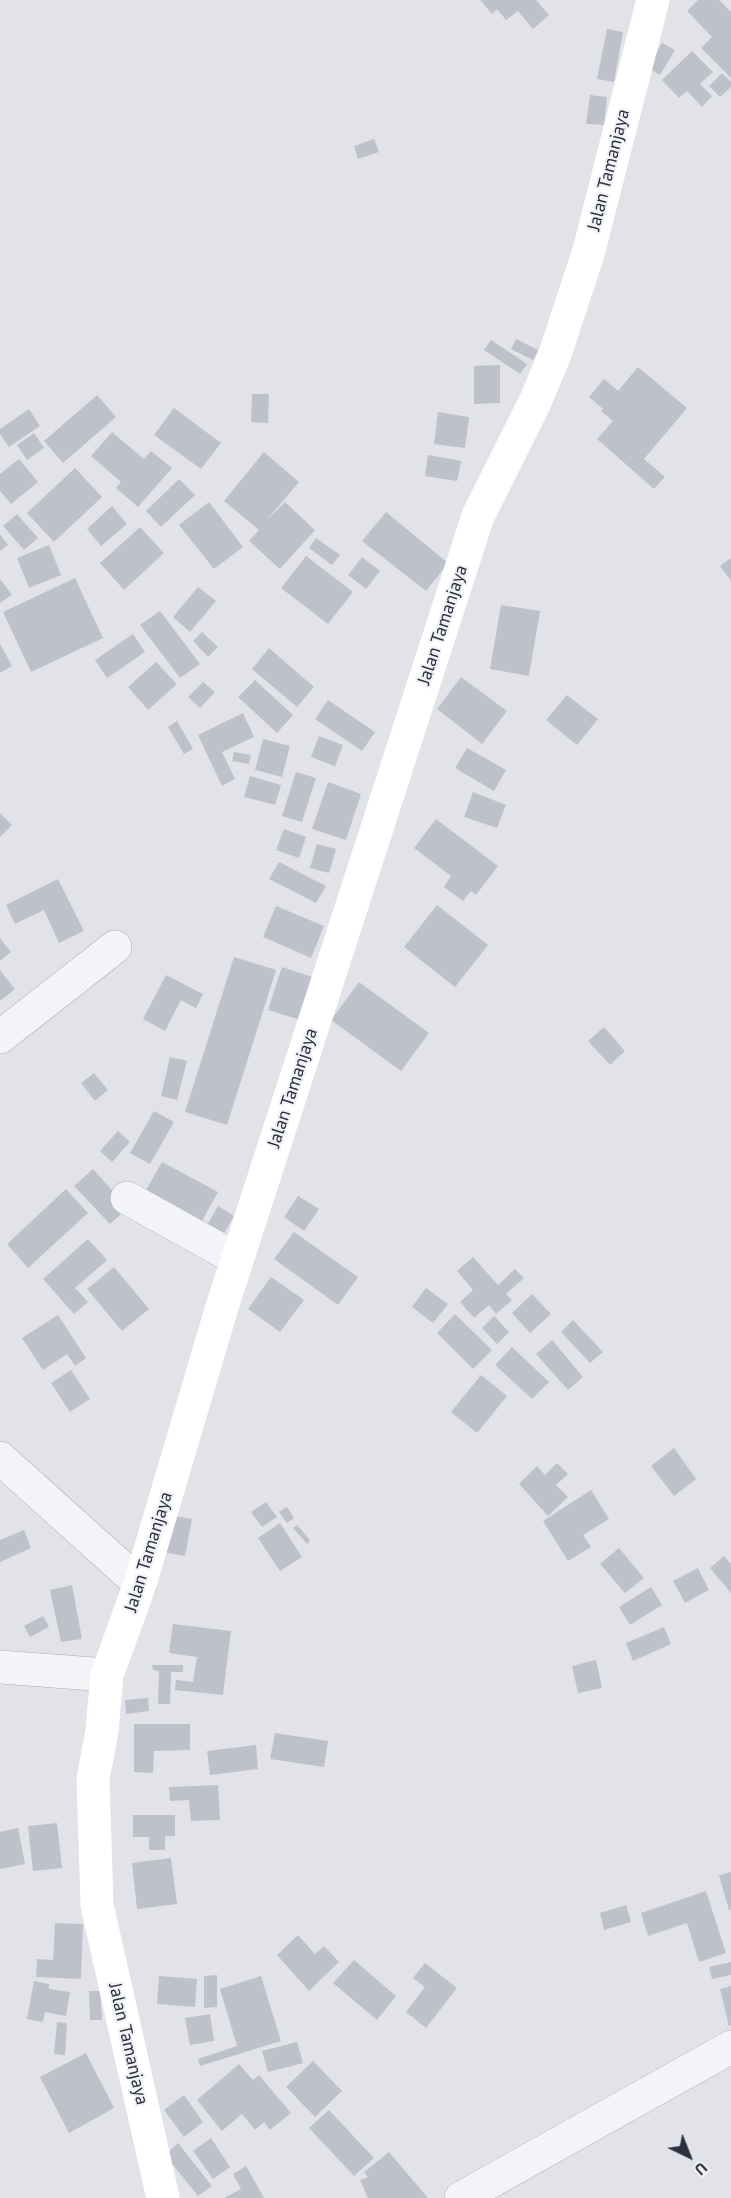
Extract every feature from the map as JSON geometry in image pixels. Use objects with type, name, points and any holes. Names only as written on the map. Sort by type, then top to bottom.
[{"type":"street","name":"Jalan Tamanjaya","points":[[163,2198],[97,1905],[93,1779],[102,1731],[107,1675],[140,1584],[237,1259],[478,516],[535,402],[555,354],[588,254],[653,0]]},
{"type":"street","points":[[0,1037],[115,947]]},
{"type":"street","points":[[127,1198],[237,1259]]},
{"type":"street","points":[[0,1458],[140,1584]]},
{"type":"street","points":[[0,1667],[107,1675]]},
{"type":"street","points":[[460,2198],[731,2047]]},
{"type":"building","points":[[480,0],[536,0],[549,15],[533,29],[518,11],[506,20],[497,9],[492,14]]},
{"type":"building","points":[[698,0],[719,0],[731,12],[731,78],[701,48],[712,37],[687,11]]},
{"type":"building","points":[[607,29],[623,32],[614,82],[597,79]]},
{"type":"building","points":[[662,43],[675,50],[660,75],[648,68]]},
{"type":"building","points":[[692,51],[713,72],[700,84],[712,96],[702,107],[687,91],[679,98],[662,80]]},
{"type":"building","points":[[722,73],[731,82],[731,87],[720,97],[709,86]]},
{"type":"building","points":[[590,95],[607,97],[604,125],[586,124]]},
{"type":"building","points":[[374,139],[379,152],[358,159],[354,146]]},
{"type":"building","points":[[516,339],[538,350],[533,360],[511,349]]},
{"type":"building","points":[[491,340],[527,364],[520,374],[484,350]]},
{"type":"building","points":[[500,365],[500,403],[474,404],[474,366]]},
{"type":"building","points":[[638,367],[687,408],[644,459],[665,477],[654,489],[597,439],[613,421],[589,397],[604,379],[618,391]]},
{"type":"building","points":[[252,394],[269,394],[268,423],[251,422]]},
{"type":"building","points":[[97,395],[116,417],[63,463],[44,441]]},
{"type":"building","points":[[174,408],[221,443],[201,469],[154,435]]},
{"type":"building","points":[[29,409],[40,426],[9,447],[0,434],[0,429]]},
{"type":"building","points":[[438,412],[469,417],[465,448],[434,444]]},
{"type":"building","points":[[112,432],[144,459],[151,451],[172,468],[138,507],[116,488],[121,482],[91,456]]},
{"type":"building","points":[[34,433],[44,448],[27,460],[17,445]]},
{"type":"building","points":[[264,452],[299,482],[266,521],[285,502],[315,530],[280,569],[249,541],[259,530],[224,501]]},
{"type":"building","points":[[428,455],[461,461],[457,481],[425,476]]},
{"type":"building","points":[[19,459],[38,482],[11,504],[0,491],[0,474]]},
{"type":"building","points":[[75,468],[102,497],[54,542],[27,513]]},
{"type":"building","points":[[179,479],[195,495],[161,527],[146,511]]},
{"type":"building","points":[[209,502],[243,547],[214,569],[179,525]]},
{"type":"building","points":[[112,506],[127,524],[101,546],[87,529]]},
{"type":"building","points":[[386,512],[448,563],[426,591],[362,541]]},
{"type":"building","points":[[17,514],[38,538],[24,550],[3,526]]},
{"type":"building","points":[[140,527],[164,553],[124,590],[100,563]]},
{"type":"building","points":[[0,534],[8,545],[0,551]]},
{"type":"building","points":[[316,538],[340,555],[332,565],[309,548]]},
{"type":"building","points":[[49,545],[61,575],[29,588],[17,558]]},
{"type":"building","points":[[306,556],[353,592],[328,624],[281,588]]},
{"type":"building","points":[[362,557],[380,571],[366,589],[348,575]]},
{"type":"building","points":[[731,558],[731,581],[720,566]]},
{"type":"building","points":[[75,578],[103,638],[31,672],[3,612]]},
{"type":"building","points":[[0,579],[12,595],[0,603]]},
{"type":"building","points":[[198,587],[216,601],[190,632],[173,617]]},
{"type":"building","points":[[501,605],[540,611],[529,676],[490,669]]},
{"type":"building","points":[[160,611],[200,664],[180,678],[140,625]]},
{"type":"building","points":[[202,632],[218,647],[208,657],[193,641]]},
{"type":"building","points":[[133,634],[145,652],[107,678],[95,660]]},
{"type":"building","points":[[0,644],[12,666],[0,673]]},
{"type":"building","points":[[269,648],[314,687],[297,707],[252,669]]},
{"type":"building","points":[[156,662],[177,684],[148,710],[128,687]]},
{"type":"building","points":[[461,677],[507,711],[482,744],[437,709]]},
{"type":"building","points":[[255,680],[293,715],[277,733],[238,697]]},
{"type":"building","points":[[203,682],[215,692],[200,708],[188,697]]},
{"type":"building","points":[[567,695],[598,719],[577,745],[546,720]]},
{"type":"building","points":[[328,700],[375,732],[362,751],[315,719]]},
{"type":"building","points":[[243,713],[254,737],[222,752],[235,779],[222,786],[198,735]]},
{"type":"building","points":[[177,721],[193,749],[184,754],[168,727]]},
{"type":"building","points":[[319,736],[343,745],[335,766],[311,757]]},
{"type":"building","points":[[263,739],[290,746],[282,777],[255,770]]},
{"type":"building","points":[[467,748],[506,770],[494,791],[455,768]]},
{"type":"building","points":[[234,752],[251,755],[249,764],[232,761]]},
{"type":"building","points":[[296,772],[316,778],[302,822],[282,816]]},
{"type":"building","points":[[250,776],[281,785],[275,805],[244,797]]},
{"type":"building","points":[[328,782],[361,794],[346,840],[312,829]]},
{"type":"building","points":[[473,792],[506,805],[497,828],[464,817]]},
{"type":"building","points":[[0,813],[12,825],[0,837]]},
{"type":"building","points":[[436,819],[498,866],[476,895],[471,891],[463,901],[444,887],[451,876],[414,848]]},
{"type":"building","points":[[284,829],[306,837],[299,858],[276,850]]},
{"type":"building","points":[[317,844],[336,849],[329,873],[310,868]]},
{"type":"building","points":[[279,862],[326,886],[316,903],[269,879]]},
{"type":"building","points":[[58,879],[84,931],[59,943],[44,910],[15,924],[6,905]]},
{"type":"building","points":[[437,905],[488,945],[455,987],[404,947]]},
{"type":"building","points":[[276,906],[324,926],[311,958],[263,937]]},
{"type":"building","points":[[0,938],[11,952],[0,961]]},
{"type":"building","points":[[234,957],[276,970],[227,1125],[185,1112]]},
{"type":"building","points":[[282,967],[318,979],[304,1021],[268,1010]]},
{"type":"building","points":[[0,970],[15,989],[0,1001]]},
{"type":"building","points":[[166,975],[203,994],[196,1008],[181,1000],[165,1031],[143,1019]]},
{"type":"building","points":[[359,982],[429,1033],[401,1071],[331,1020]]},
{"type":"building","points":[[604,1027],[625,1051],[610,1065],[588,1041]]},
{"type":"building","points":[[170,1057],[187,1061],[177,1100],[161,1096]]},
{"type":"building","points":[[94,1073],[108,1090],[95,1101],[81,1083]]},
{"type":"building","points":[[154,1111],[174,1122],[150,1164],[130,1153]]},
{"type":"building","points":[[118,1131],[130,1142],[112,1162],[100,1151]]},
{"type":"building","points":[[162,1162],[218,1192],[198,1228],[142,1197]]},
{"type":"building","points":[[93,1169],[128,1208],[110,1224],[74,1186]]},
{"type":"building","points":[[66,1189],[88,1213],[28,1268],[7,1244]]},
{"type":"building","points":[[298,1196],[319,1209],[304,1231],[284,1217]]},
{"type":"building","points":[[218,1206],[234,1216],[222,1237],[206,1227]]},
{"type":"building","points":[[294,1232],[358,1277],[338,1305],[274,1259]]},
{"type":"building","points":[[88,1239],[107,1260],[75,1288],[88,1302],[74,1314],[43,1279]]},
{"type":"building","points":[[473,1257],[498,1285],[515,1269],[524,1278],[506,1294],[512,1300],[496,1314],[489,1305],[474,1318],[460,1302],[473,1290],[457,1271]]},
{"type":"building","points":[[114,1267],[149,1309],[122,1331],[87,1289]]},
{"type":"building","points":[[271,1277],[304,1300],[280,1332],[248,1309]]},
{"type":"building","points":[[426,1288],[448,1304],[433,1323],[412,1307]]},
{"type":"building","points":[[532,1294],[551,1314],[530,1333],[512,1313]]},
{"type":"building","points":[[455,1314],[492,1350],[473,1369],[437,1333]]},
{"type":"building","points":[[58,1315],[86,1358],[75,1366],[67,1354],[43,1370],[22,1338]]},
{"type":"building","points":[[494,1316],[509,1332],[497,1344],[482,1328]]},
{"type":"building","points":[[573,1320],[603,1352],[590,1363],[561,1332]]},
{"type":"building","points":[[552,1340],[583,1377],[568,1390],[536,1354]]},
{"type":"building","points":[[512,1347],[549,1382],[532,1399],[495,1365]]},
{"type":"building","points":[[71,1370],[90,1399],[70,1412],[51,1383]]},
{"type":"building","points":[[481,1375],[507,1396],[477,1433],[451,1412]]},
{"type":"building","points":[[674,1448],[696,1479],[674,1496],[651,1466]]},
{"type":"building","points":[[557,1463],[568,1474],[556,1485],[568,1497],[548,1516],[519,1484],[537,1466],[545,1475]]},
{"type":"building","points":[[591,1490],[609,1519],[583,1535],[591,1547],[568,1561],[543,1521]]},
{"type":"building","points":[[266,1502],[277,1517],[262,1527],[251,1512]]},
{"type":"building","points":[[287,1507],[294,1518],[287,1523],[279,1512]]},
{"type":"building","points":[[164,1514],[192,1519],[185,1556],[156,1551]]},
{"type":"building","points":[[280,1523],[302,1557],[280,1571],[258,1538]]},
{"type":"building","points":[[297,1525],[310,1540],[307,1544],[293,1528]]},
{"type":"building","points":[[24,1530],[31,1548],[0,1562],[0,1540]]},
{"type":"building","points":[[619,1548],[644,1578],[625,1593],[600,1564]]},
{"type":"building","points":[[724,1556],[731,1564],[731,1593],[710,1568]]},
{"type":"building","points":[[698,1568],[709,1590],[685,1603],[673,1581]]},
{"type":"building","points":[[72,1585],[82,1639],[61,1642],[50,1590]]},
{"type":"building","points":[[651,1587],[662,1605],[630,1625],[619,1607]]},
{"type":"building","points":[[43,1616],[49,1627],[30,1637],[24,1626]]},
{"type":"building","points":[[173,1624],[231,1631],[223,1695],[175,1690],[176,1680],[193,1682],[197,1657],[169,1653]]},
{"type":"building","points":[[664,1627],[671,1644],[633,1661],[626,1643]]},
{"type":"building","points":[[596,1660],[602,1688],[578,1693],[572,1666]]},
{"type":"building","points":[[152,1665],[183,1665],[183,1672],[171,1672],[170,1704],[158,1704],[159,1671],[153,1670]]},
{"type":"building","points":[[148,1698],[149,1711],[126,1714],[125,1700]]},
{"type":"building","points":[[134,1724],[190,1724],[190,1750],[154,1751],[153,1773],[134,1772]]},
{"type":"building","points":[[275,1733],[328,1741],[324,1767],[270,1759]]},
{"type":"building","points":[[256,1745],[258,1769],[210,1775],[207,1751]]},
{"type":"building","points":[[218,1785],[220,1820],[191,1821],[189,1800],[170,1801],[169,1787]]},
{"type":"building","points":[[133,1815],[175,1815],[175,1836],[165,1836],[165,1850],[149,1850],[149,1837],[133,1837]]},
{"type":"building","points":[[57,1823],[62,1868],[33,1871],[28,1826]]},
{"type":"building","points":[[18,1828],[25,1864],[0,1869],[0,1832]]},
{"type":"building","points":[[171,1858],[177,1904],[137,1909],[132,1863]]},
{"type":"building","points":[[731,1872],[731,1910],[729,1910],[719,1875]]},
{"type":"building","points":[[706,1891],[726,1953],[699,1962],[687,1923],[648,1936],[641,1913]]},
{"type":"building","points":[[626,1905],[631,1922],[604,1930],[600,1913]]},
{"type":"building","points":[[55,1923],[83,1924],[81,1979],[36,1977],[37,1959],[53,1960]]},
{"type":"building","points":[[298,1935],[315,1954],[324,1946],[339,1962],[309,1991],[277,1955]]},
{"type":"building","points":[[354,1960],[396,1996],[377,2020],[333,1983]]},
{"type":"building","points":[[731,1962],[731,1975],[712,1979],[709,1967]]},
{"type":"building","points":[[425,1963],[457,1988],[426,2028],[406,2012],[425,1987],[413,1978]]},
{"type":"building","points":[[217,1975],[217,2007],[204,2008],[204,1976]]},
{"type":"building","points":[[159,1976],[197,1979],[195,2007],[157,2004]]},
{"type":"building","points":[[261,1976],[281,2041],[200,2066],[198,2059],[237,2046],[220,1989]]},
{"type":"building","points":[[34,1981],[49,1984],[49,1989],[70,1992],[66,2016],[45,2012],[43,2022],[27,2019]]},
{"type":"building","points":[[731,1986],[731,2025],[729,2026],[720,1989]]},
{"type":"building","points":[[89,1991],[100,1991],[102,2020],[90,2020]]},
{"type":"building","points":[[210,2014],[214,2041],[190,2045],[185,2018]]},
{"type":"building","points":[[57,2022],[67,2023],[65,2055],[54,2054]]},
{"type":"building","points":[[297,2042],[303,2063],[268,2072],[262,2051]]},
{"type":"building","points":[[86,2053],[114,2108],[69,2133],[40,2077]]},
{"type":"building","points":[[313,2061],[342,2091],[315,2117],[286,2087]]},
{"type":"building","points":[[239,2064],[253,2080],[259,2075],[291,2113],[270,2130],[264,2122],[255,2130],[242,2114],[222,2131],[197,2100]]},
{"type":"building","points":[[184,2095],[203,2122],[184,2137],[164,2110]]},
{"type":"building","points":[[329,2110],[374,2158],[354,2176],[309,2128]]},
{"type":"building","points":[[211,2138],[230,2167],[213,2179],[193,2151]]},
{"type":"building","points":[[178,2143],[212,2186],[198,2196],[165,2155]]},
{"type":"building","points":[[389,2152],[428,2198],[368,2198],[360,2180],[368,2177],[364,2172]]},
{"type":"building","points":[[246,2166],[264,2198],[224,2198],[241,2189],[233,2174]]}]
